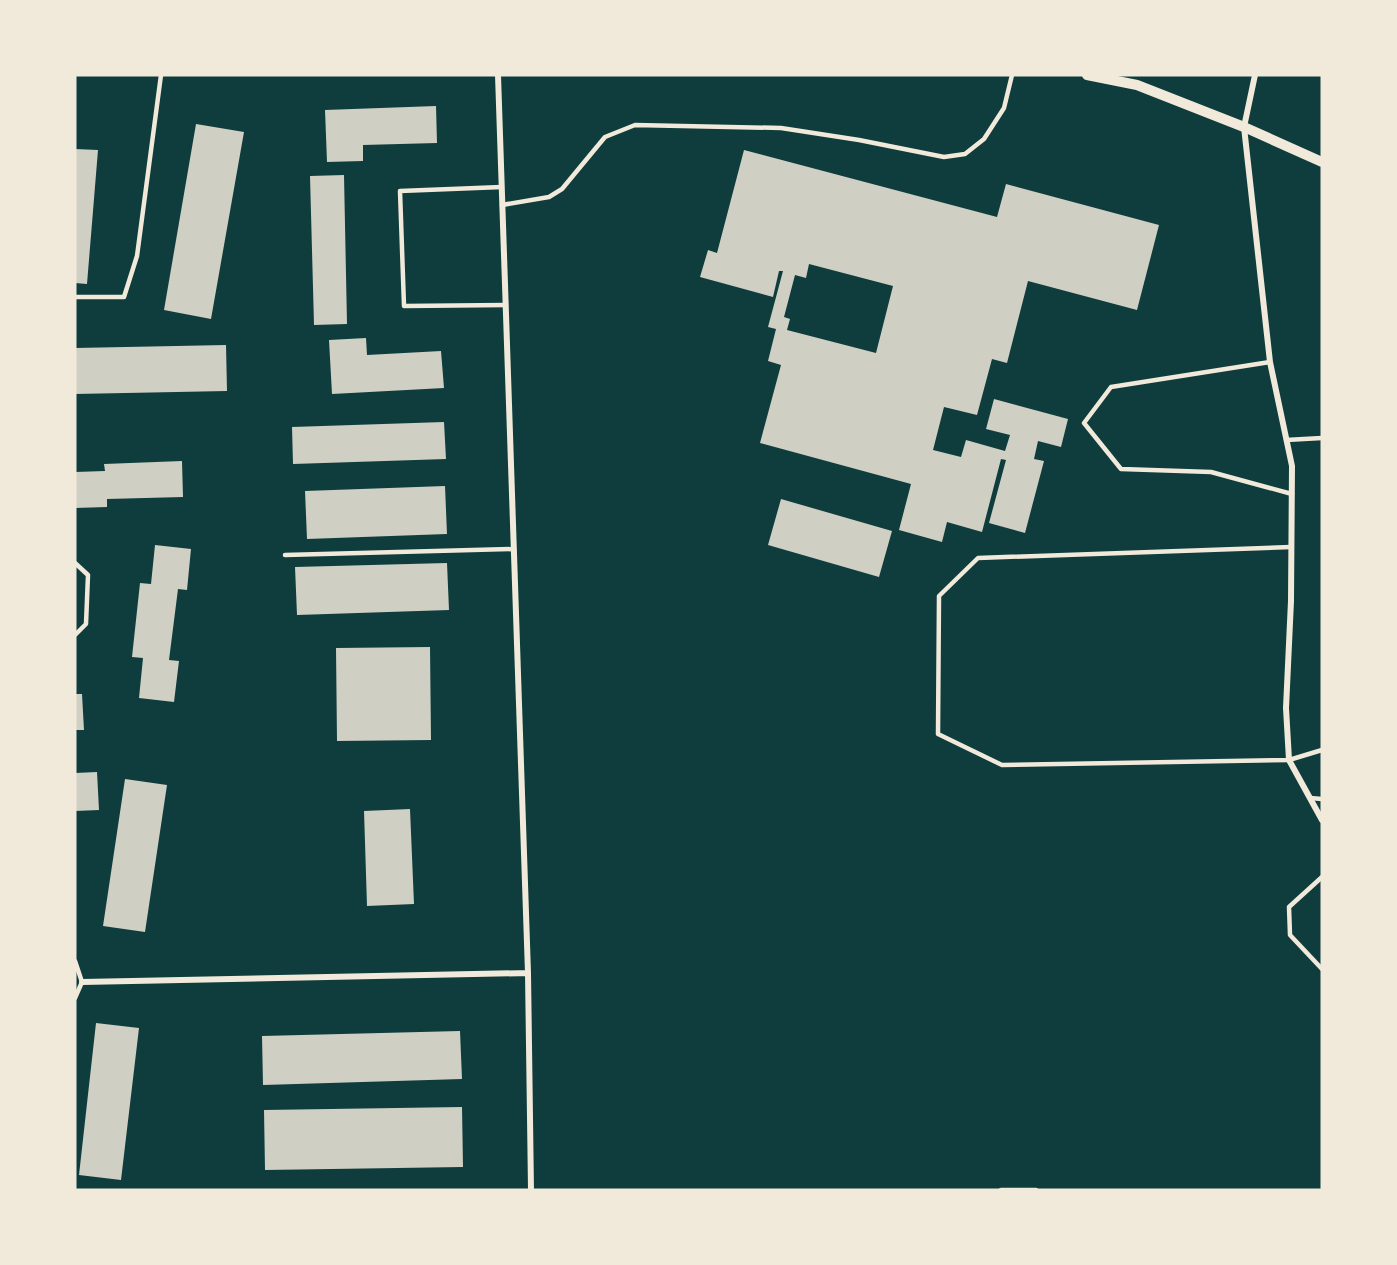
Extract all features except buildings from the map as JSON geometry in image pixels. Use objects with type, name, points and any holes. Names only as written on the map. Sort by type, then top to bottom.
[{"type":"street","points":[[498,75],[528,973],[531,1190]]},
{"type":"street","points":[[1087,75],[1137,85],[1245,128],[1322,162]]},
{"type":"street","points":[[1255,75],[1245,128],[1270,362],[1292,466],[1286,708],[1289,760],[1322,820]]},
{"type":"street","points":[[82,981],[528,973]]},
{"type":"lane","points":[[75,297],[124,297],[137,256],[161,75]]},
{"type":"lane","points":[[502,205],[549,196],[562,189],[605,137],[635,125],[781,128],[859,140],[944,157],[965,154],[984,139],[1004,108],[1012,75]]},
{"type":"lane","points":[[502,187],[400,191],[404,306],[506,306]]},
{"type":"lane","points":[[1270,362],[1111,387],[1084,423],[1121,469],[1211,472],[1292,494]]},
{"type":"lane","points":[[1286,440],[1322,438]]},
{"type":"lane","points":[[1291,547],[978,558],[939,596],[938,734],[1002,765],[1289,760],[1322,750]]},
{"type":"lane","points":[[285,555],[514,549]]},
{"type":"lane","points":[[75,563],[88,575],[86,624],[75,635]]},
{"type":"lane","points":[[1310,798],[1322,799]]},
{"type":"lane","points":[[1322,877],[1289,907],[1290,935],[1322,969]]},
{"type":"lane","points":[[75,961],[82,981],[75,998]]},
{"type":"lane","points":[[1001,1190],[1036,1190]]}]
